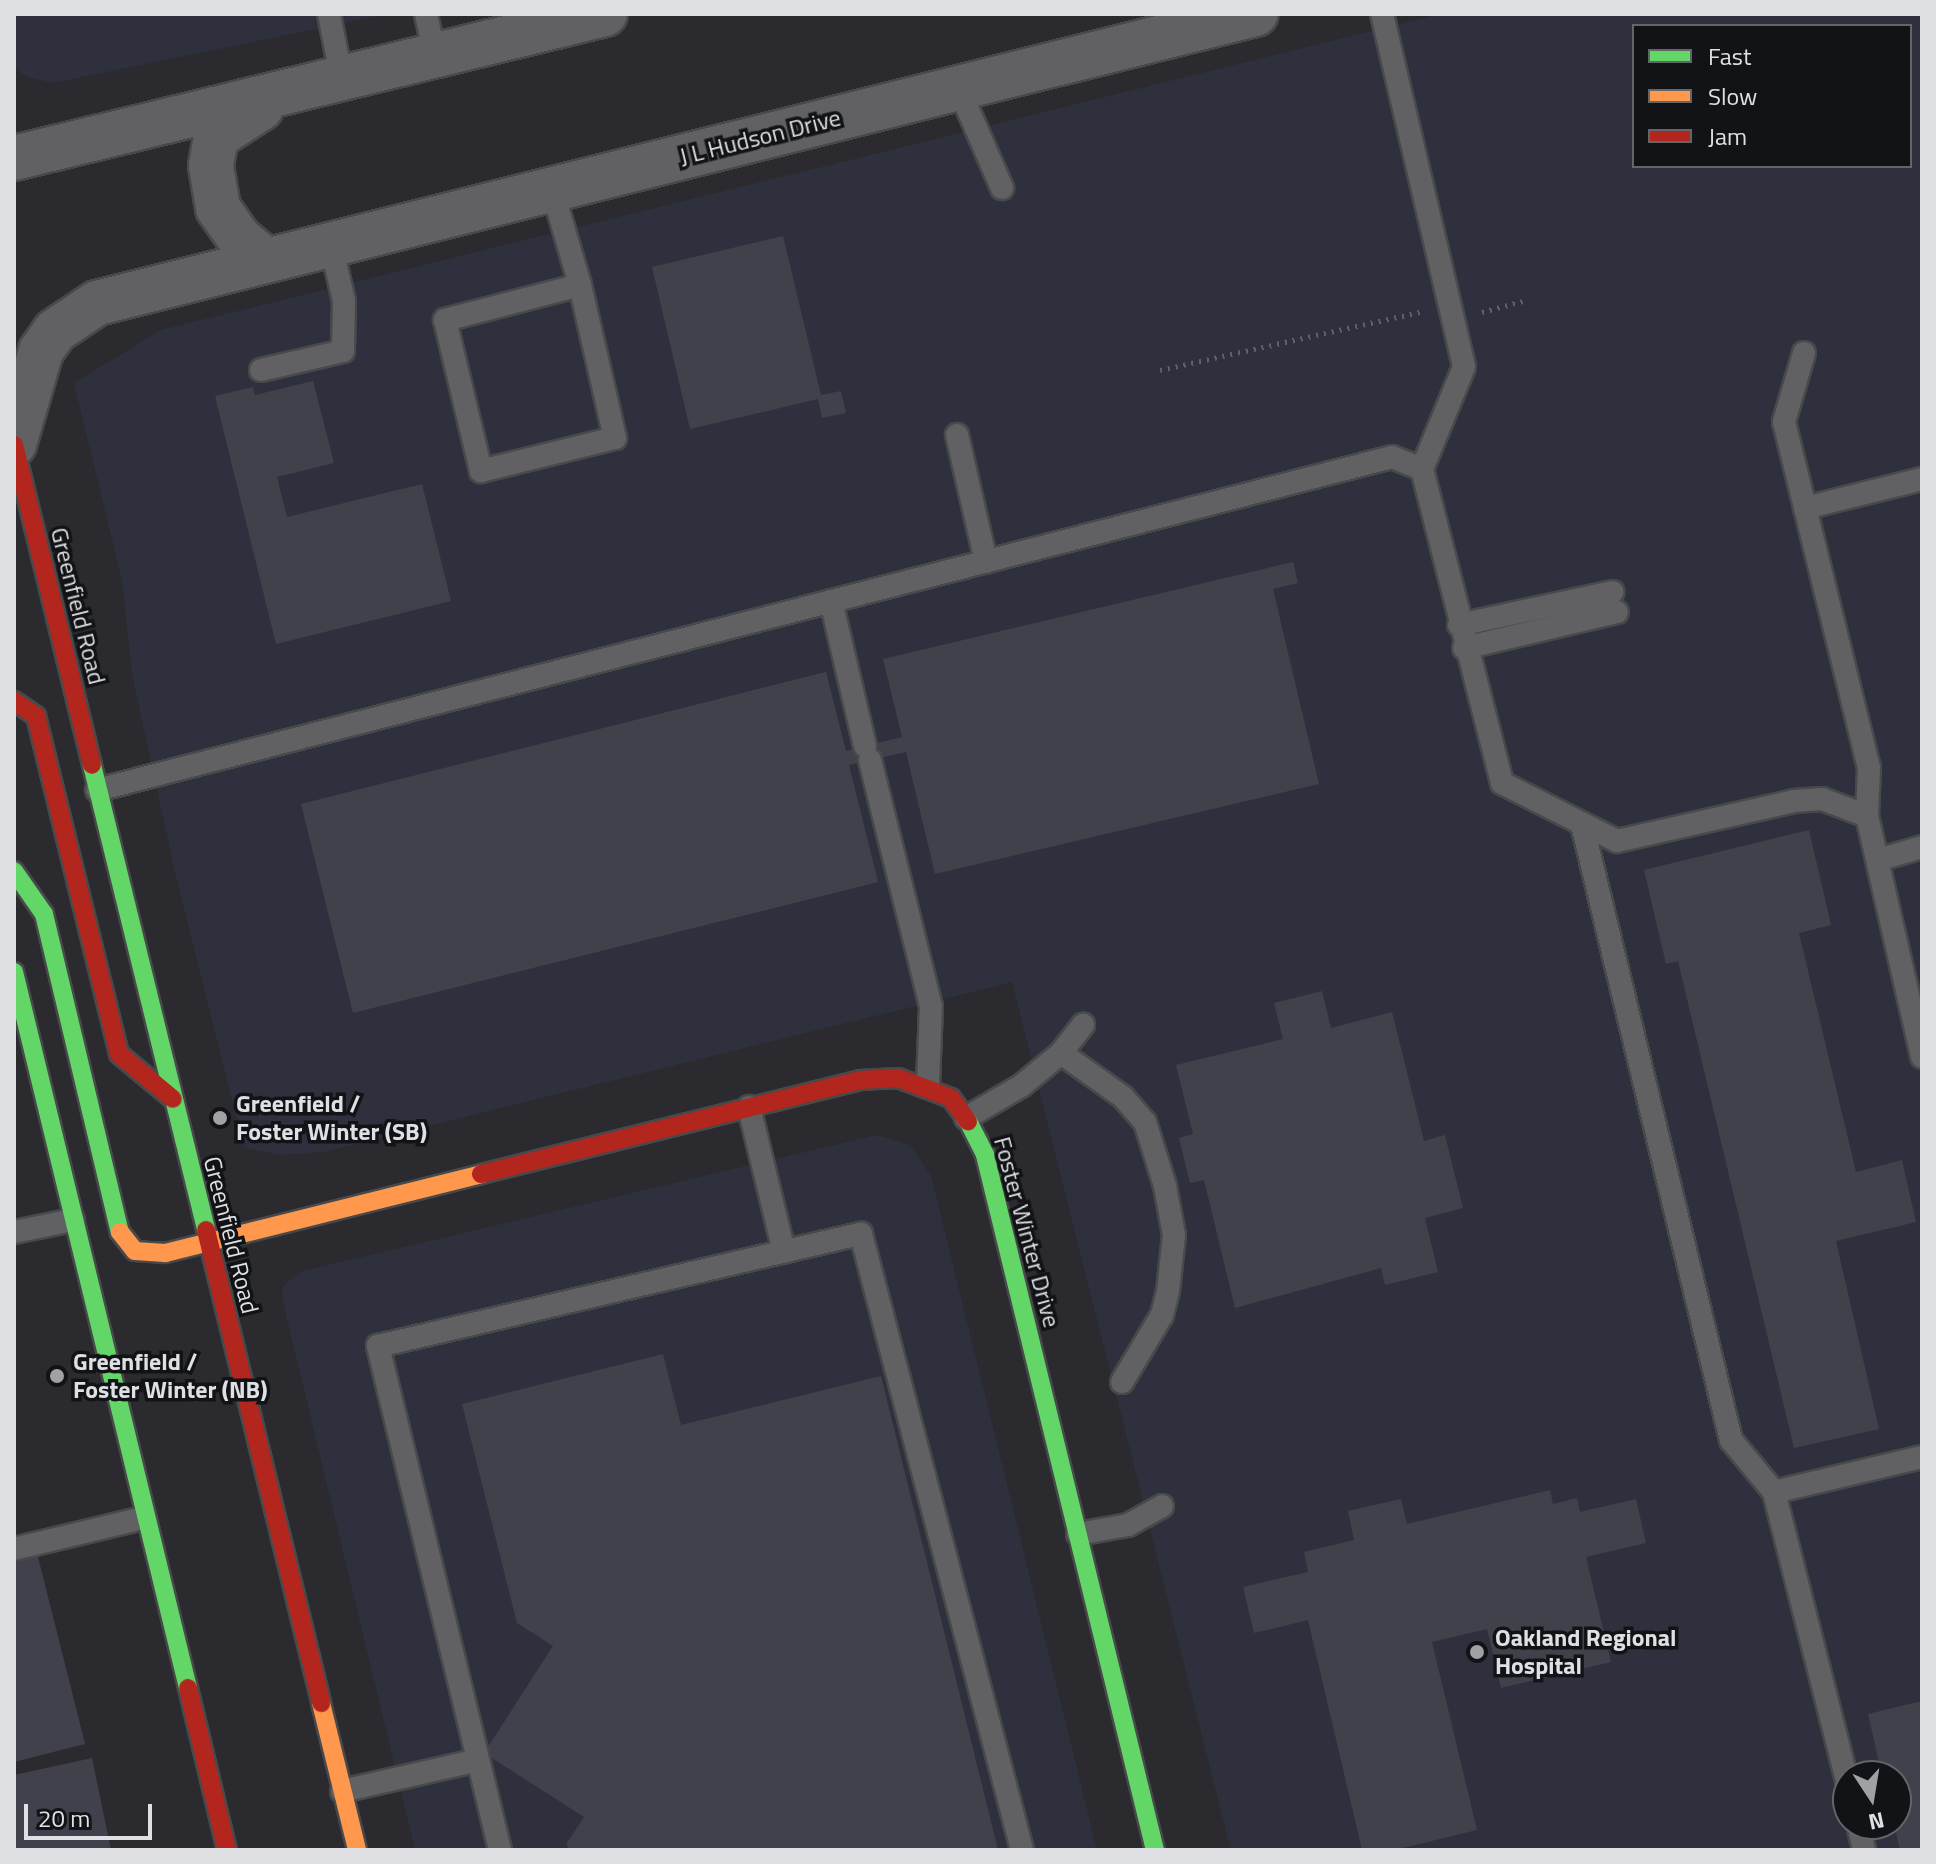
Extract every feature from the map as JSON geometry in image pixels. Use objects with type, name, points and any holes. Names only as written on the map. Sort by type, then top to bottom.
[{"type":"main road","name":"Greenfield Road","points":[[14,445],[357,1850]]},
{"type":"main road","points":[[14,701],[36,716],[119,1054],[173,1099]]},
{"type":"main road","name":"Foster Winter Drive","points":[[14,871],[44,914],[122,1238],[135,1251],[165,1253],[860,1080],[898,1078],[928,1085],[951,1098],[966,1118],[988,1167],[1155,1850]]},
{"type":"main road","points":[[15,976],[143,1518],[227,1850]]},
{"type":"street","points":[[14,158],[605,14]]},
{"type":"street","name":"J L Hudson Drive","points":[[14,445],[41,351],[76,313],[97,303],[1255,14]]},
{"type":"street","points":[[265,260],[239,238],[218,208],[211,166],[216,137],[290,92]]},
{"type":"lane","points":[[329,14],[342,80]]},
{"type":"lane","points":[[426,14],[435,57]]},
{"type":"lane","points":[[1382,14],[1464,367],[1422,469],[1464,648],[1502,783],[1617,841],[1794,801],[1822,799],[1867,816]]},
{"type":"lane","points":[[959,89],[1002,188]]},
{"type":"lane","points":[[552,189],[580,285],[615,438],[481,471],[445,320],[580,285]]},
{"type":"lane","points":[[261,370],[343,351],[344,301],[331,245]]},
{"type":"lane","points":[[1804,353],[1784,422],[1869,768],[1867,816],[1922,1057]]},
{"type":"lane","points":[[957,435],[986,562]]},
{"type":"lane","points":[[97,790],[1392,457],[1422,469]]},
{"type":"lane","points":[[1805,508],[1922,479]]},
{"type":"lane","points":[[831,601],[931,1006],[928,1085]]},
{"type":"lane","points":[[1459,625],[1615,602],[1464,648]]},
{"type":"lane","points":[[1582,824],[1731,1440],[1774,1492],[1842,1760]]},
{"type":"lane","points":[[1878,860],[1922,847]]},
{"type":"lane","points":[[966,1118],[1021,1086],[1061,1053],[1083,1025]]},
{"type":"lane","points":[[1061,1053],[1123,1097],[1145,1122],[1165,1186],[1174,1235],[1168,1291],[1162,1315],[1122,1382]]},
{"type":"lane","points":[[749,1107],[784,1252]]},
{"type":"lane","points":[[14,1232],[73,1220]]},
{"type":"lane","points":[[500,1850],[378,1346],[861,1234],[1022,1850]]},
{"type":"lane","points":[[1774,1492],[1922,1457]]},
{"type":"lane","points":[[1078,1534],[1128,1525],[1162,1506]]},
{"type":"lane","points":[[14,1549],[143,1518]]},
{"type":"lane","points":[[342,1791],[478,1760]]},
{"type":"path","points":[[1160,370],[1413,312],[1484,312],[1523,301]]},
{"type":"shaded area","points":[[14,14],[388,14],[53,83],[25,76],[14,67]]},
{"type":"shaded area","points":[[1441,14],[1922,14],[1922,1850],[1231,1850],[1012,982],[323,1152],[280,1155],[244,1147],[174,868],[132,673],[122,580],[74,383],[161,330]]},
{"type":"shaded area","points":[[877,1135],[910,1145],[931,1176],[1097,1850],[415,1850],[282,1298],[283,1286],[299,1272]]},
{"type":"building","points":[[783,236],[821,395],[841,391],[846,413],[822,418],[818,399],[690,429],[652,267]]},
{"type":"building","points":[[313,381],[334,463],[277,477],[287,517],[422,484],[451,601],[276,644],[215,396],[253,387],[255,395]]},
{"type":"building","points":[[1293,562],[1298,583],[1273,589],[1319,784],[935,874],[906,752],[870,760],[849,765],[878,882],[353,1013],[301,804],[826,672],[846,751],[902,737],[883,659]]},
{"type":"building","points":[[1809,830],[1831,925],[1799,933],[1856,1172],[1902,1160],[1916,1222],[1836,1241],[1879,1429],[1794,1448],[1678,961],[1666,964],[1644,870]]},
{"type":"building","points":[[1322,991],[1331,1028],[1392,1012],[1424,1141],[1445,1135],[1463,1208],[1425,1218],[1438,1272],[1385,1285],[1381,1268],[1235,1308],[1204,1180],[1190,1183],[1179,1138],[1193,1134],[1176,1065],[1283,1039],[1274,1003]]},
{"type":"building","points":[[663,1354],[681,1425],[881,1376],[998,1850],[568,1850],[567,1843],[584,1817],[484,1753],[553,1646],[517,1623],[462,1404]]},
{"type":"building","points":[[1550,1490],[1553,1504],[1577,1498],[1580,1512],[1636,1499],[1646,1543],[1586,1557],[1611,1662],[1501,1688],[1487,1629],[1432,1642],[1477,1830],[1394,1850],[1362,1850],[1308,1620],[1254,1633],[1243,1587],[1308,1572],[1304,1552],[1354,1540],[1348,1511],[1401,1499],[1407,1524]]},
{"type":"building","points":[[37,1553],[85,1744],[14,1762],[14,1559]]},
{"type":"building","points":[[1922,1701],[1922,1850],[1900,1850],[1898,1840],[1912,1840],[1912,1760],[1878,1760],[1868,1714]]},
{"type":"building","points":[[92,1758],[111,1850],[14,1850],[14,1775]]},
{"type":"traffic: fast","points":[[92,765],[206,1230]]},
{"type":"traffic: fast","points":[[14,871],[44,914],[120,1232]]},
{"type":"traffic: fast","points":[[14,972],[188,1688]]},
{"type":"traffic: fast","points":[[968,1121],[985,1155],[1155,1850]]},
{"type":"traffic: slow","points":[[120,1232],[135,1251],[165,1253],[481,1174]]},
{"type":"traffic: slow","points":[[321,1703],[357,1850]]},
{"type":"traffic: jam","points":[[14,445],[92,765]]},
{"type":"traffic: jam","points":[[14,701],[36,716],[119,1054],[173,1099]]},
{"type":"traffic: jam","points":[[481,1174],[860,1080],[898,1078],[951,1098],[968,1121]]},
{"type":"traffic: jam","points":[[206,1230],[321,1703]]},
{"type":"traffic: jam","points":[[188,1688],[227,1850]]},
{"type":"place","name":"Greenfield / Foster Winter (SB)","points":[[220,1118]]},
{"type":"place","name":"Greenfield / Foster Winter (NB)","points":[[57,1376]]},
{"type":"place","name":"Oakland Regional Hospital","points":[[1477,1652]]}]
